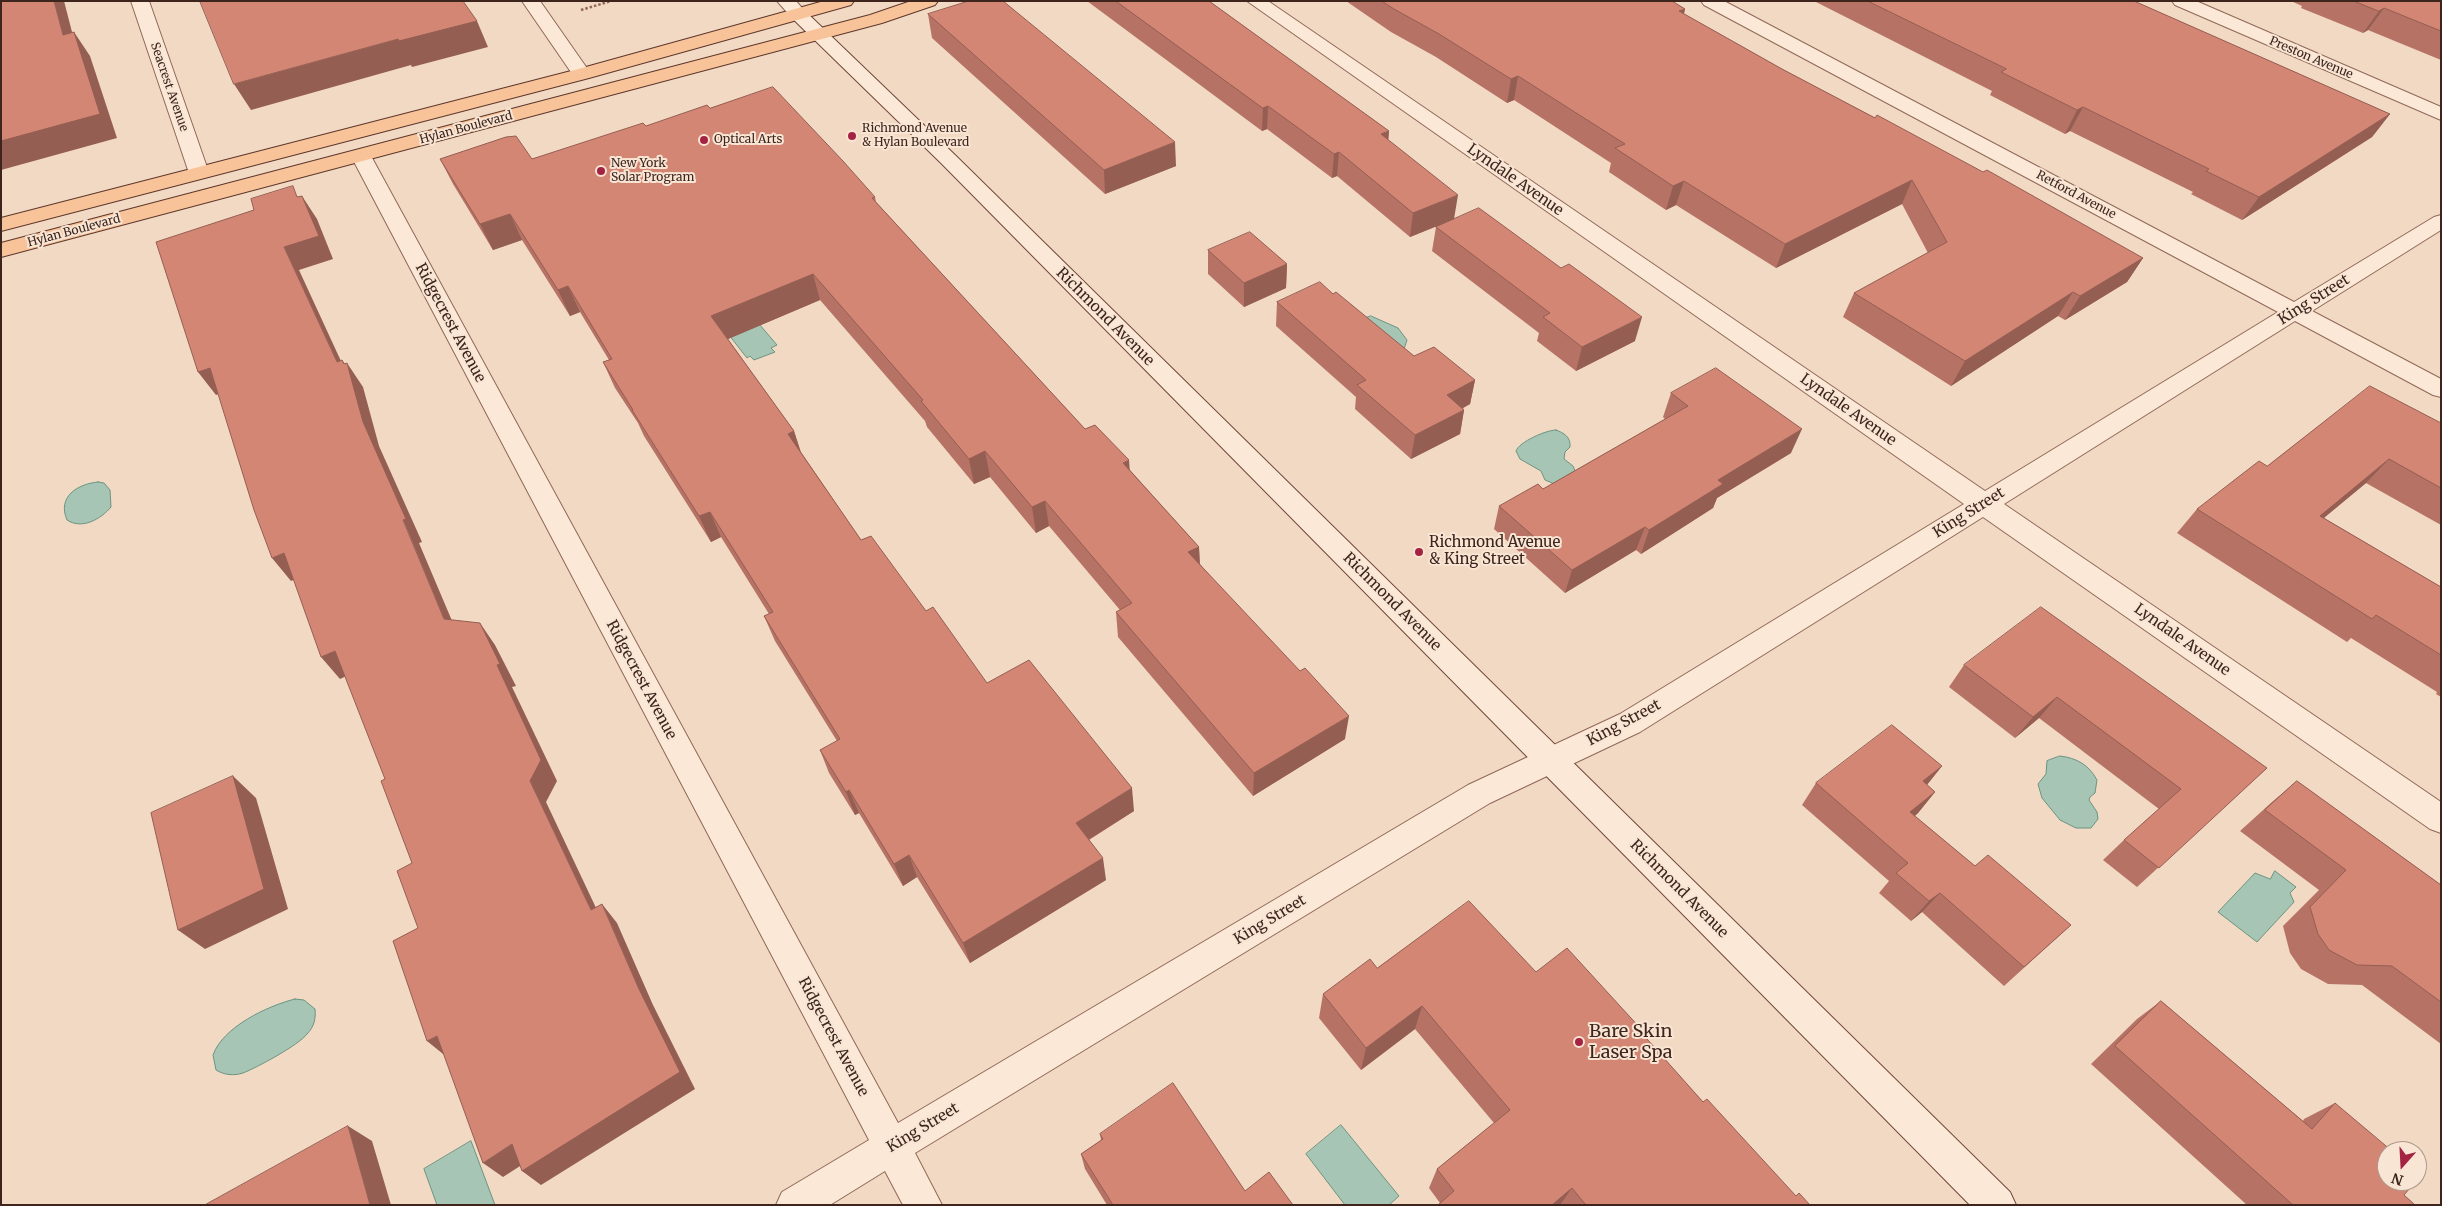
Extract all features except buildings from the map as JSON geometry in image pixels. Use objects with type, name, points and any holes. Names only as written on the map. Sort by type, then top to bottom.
[{"type":"main road","name":"Hylan Boulevard","points":[[1,225],[582,74],[793,8],[845,1]]},
{"type":"main road","name":"Hylan Boulevard","points":[[1,250],[876,19],[929,1]]},
{"type":"street","name":"Seacrest Avenue","points":[[140,1],[199,174]]},
{"type":"street","points":[[531,1],[582,74]]},
{"type":"street","name":"Lyndale Avenue","points":[[1256,1],[2441,819]]},
{"type":"street","name":"Retford Avenue","points":[[1710,1],[2441,389]]},
{"type":"street","name":"Preston Avenue","points":[[2181,1],[2441,114]]},
{"type":"street","name":"Richmond Avenue","points":[[793,8],[948,159],[1998,1205]]},
{"type":"street","name":"Ridgecrest Avenue","points":[[361,156],[922,1205]]},
{"type":"street","name":"King Street","points":[[795,1205],[1479,794],[1630,723],[2441,221]]},
{"type":"path","points":[[580,10],[611,1]]},
{"type":"shaded area","points":[[1371,316],[1398,328],[1407,340],[1404,349],[1363,319]]},
{"type":"shaded area","points":[[754,318],[777,345],[771,348],[775,352],[754,360],[750,356],[747,358],[725,330]]},
{"type":"shaded area","points":[[1556,430],[1568,438],[1570,447],[1565,452],[1564,459],[1573,466],[1577,475],[1557,485],[1545,480],[1541,471],[1520,459],[1516,451],[1522,444],[1533,437]]},
{"type":"shaded area","points":[[90,483],[104,483],[110,490],[111,507],[102,516],[91,522],[79,524],[67,520],[65,505],[71,493]]},
{"type":"shaded area","points":[[2060,756],[2072,758],[2082,763],[2097,780],[2095,793],[2089,800],[2097,812],[2098,819],[2091,828],[2076,828],[2060,820],[2042,798],[2038,784],[2046,774],[2047,761]]},
{"type":"shaded area","points":[[2275,871],[2296,887],[2290,893],[2294,902],[2257,942],[2218,912],[2255,873],[2270,879]]},
{"type":"shaded area","points":[[295,999],[304,1000],[315,1009],[313,1026],[302,1039],[277,1056],[243,1073],[229,1074],[216,1070],[213,1055],[226,1035],[259,1012]]},
{"type":"shaded area","points":[[1341,1125],[1399,1196],[1389,1205],[1345,1205],[1306,1154]]},
{"type":"shaded area","points":[[471,1141],[495,1205],[437,1205],[424,1169]]},
{"type":"place","name":"Richmond Avenue & Hylan Boulevard","points":[[852,136]]},
{"type":"place","name":"Optical Arts","points":[[704,140]]},
{"type":"place","name":"New York Solar Program","points":[[601,171]]},
{"type":"place","name":"Richmond Avenue & King Street","points":[[1419,552]]},
{"type":"place","name":"Bare Skin Laser Spa","points":[[1579,1042]]}]
